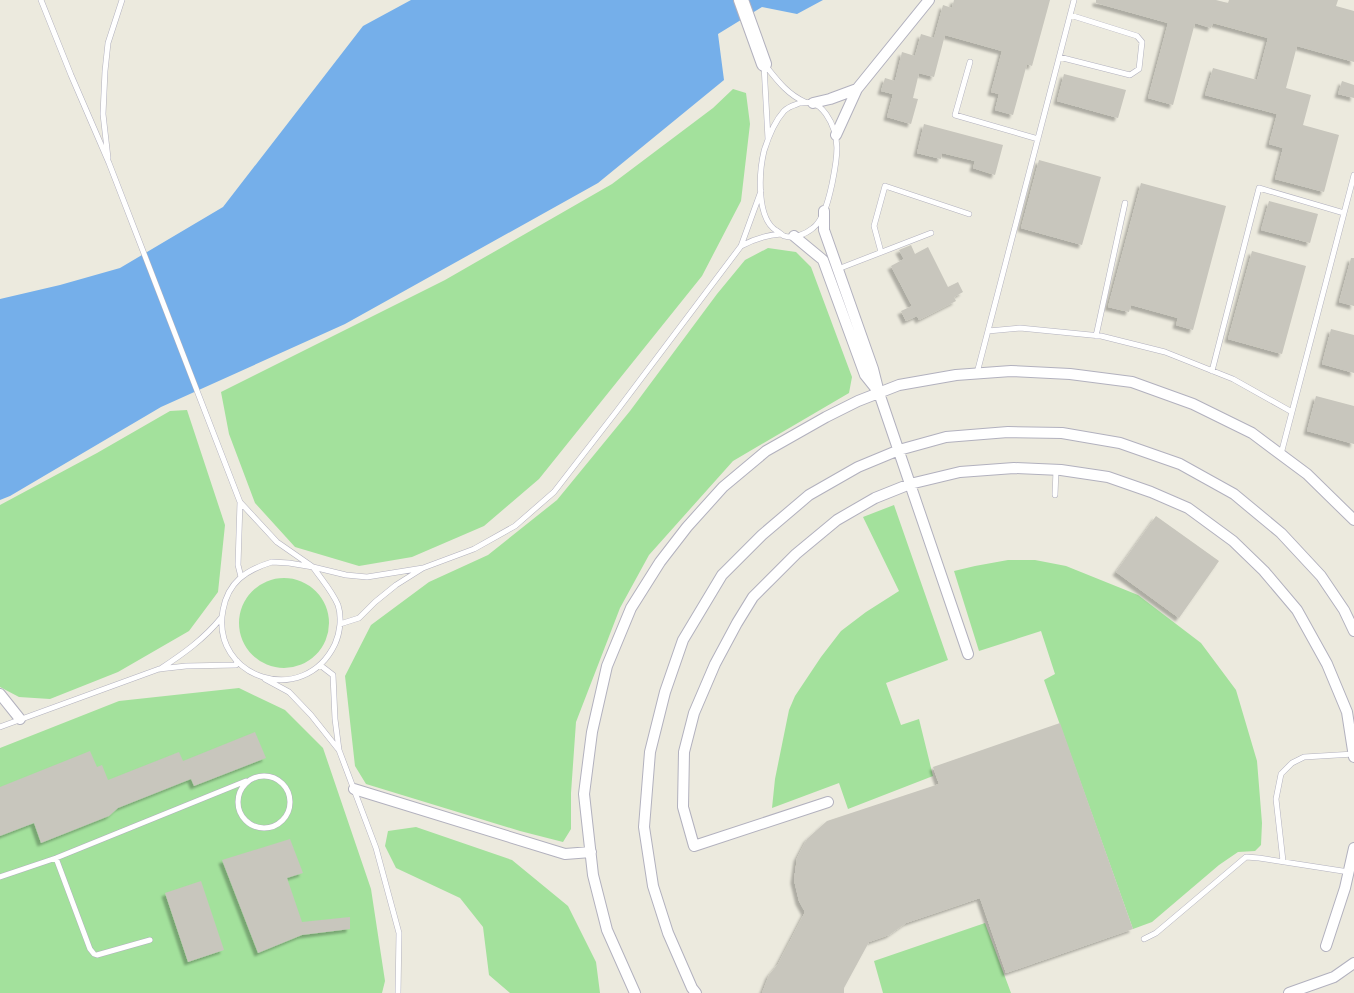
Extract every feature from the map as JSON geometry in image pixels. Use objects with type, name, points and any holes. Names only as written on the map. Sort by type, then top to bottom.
[{"type":"street","points":[[741,0],[764,64]]},
{"type":"street","points":[[836,135],[857,89],[929,0]]},
{"type":"street","points":[[811,103],[830,99],[857,89]]},
{"type":"street","points":[[824,211],[824,230],[873,369],[879,393],[968,654]]},
{"type":"street","points":[[794,236],[823,260],[865,375],[879,393]]},
{"type":"street","points":[[635,993],[607,930],[593,875],[584,794],[592,732],[607,666],[631,608],[660,562],[723,487],[766,451],[826,417],[858,401],[900,386],[956,375],[977,373],[1011,371],[1070,374],[1132,382],[1193,404],[1252,433],[1307,474],[1354,520]]},
{"type":"street","points":[[696,993],[692,988],[668,933],[655,893],[644,827],[650,752],[665,692],[683,640],[722,575],[762,535],[809,495],[858,467],[899,450],[946,437],[1008,432],[1062,433],[1120,443],[1180,464],[1234,494],[1281,533],[1321,576],[1344,610],[1354,631]]},
{"type":"street","points":[[828,802],[694,846],[683,807],[684,752],[694,713],[715,664],[737,622],[753,597],[796,554],[837,520],[875,498],[910,484],[960,472],[1014,468],[1056,470],[1108,477],[1151,492],[1188,508],[1233,541],[1264,571],[1297,610],[1327,664],[1347,712],[1354,756]]},
{"type":"street","points":[[0,694],[20,719]]},
{"type":"street","points":[[354,789],[565,854],[591,852]]},
{"type":"street","points":[[1326,946],[1345,888],[1354,848]]},
{"type":"street","points":[[1289,993],[1334,977],[1354,963]]},
{"type":"street","points":[[627,975],[629,993]]},
{"type":"lane","points":[[41,0],[109,163],[240,502],[277,542],[313,567],[331,591],[338,607],[340,624],[337,640],[331,654],[320,665],[308,674],[292,679],[277,680],[261,677]]},
{"type":"lane","points":[[109,163],[104,114],[105,71],[108,43],[122,0]]},
{"type":"lane","points":[[977,373],[1074,0]]},
{"type":"lane","points":[[1059,57],[1130,76],[1139,69],[1142,42],[1136,36],[1070,15]]},
{"type":"lane","points":[[970,62],[955,115],[1038,139]]},
{"type":"lane","points":[[764,64],[782,87],[795,97],[811,103],[824,111],[832,123],[836,135],[836,163],[830,194],[824,211],[814,228],[802,234],[785,236],[772,228],[765,220],[761,200],[760,177],[764,152],[772,131],[784,111],[790,106],[800,102],[811,103]]},
{"type":"lane","points":[[764,64],[768,140]]},
{"type":"lane","points":[[1281,454],[1354,175]]},
{"type":"lane","points":[[880,252],[874,226],[885,186],[969,214]]},
{"type":"lane","points":[[1212,371],[1259,188],[1344,213]]},
{"type":"lane","points":[[339,750],[311,715],[289,692],[248,670],[237,661],[228,648],[223,633],[221,618],[224,603],[231,589],[241,577],[255,567],[272,562],[289,562],[346,575],[367,577],[423,568],[474,549],[515,526],[554,492],[741,246],[761,191]]},
{"type":"lane","points":[[1096,336],[1125,203]]},
{"type":"lane","points":[[838,269],[931,233]]},
{"type":"lane","points":[[741,246],[753,239],[767,235],[781,234]]},
{"type":"lane","points":[[988,331],[1020,328],[1096,336],[1165,352],[1233,380],[1292,412]]},
{"type":"lane","points":[[1055,495],[1056,470]]},
{"type":"lane","points":[[240,502],[238,565],[241,577]]},
{"type":"lane","points":[[340,624],[359,618],[375,602],[396,585],[423,568]]},
{"type":"lane","points":[[0,727],[159,669],[189,650],[214,628],[221,618]]},
{"type":"lane","points":[[159,669],[186,666],[236,665],[237,661]]},
{"type":"lane","points":[[320,665],[333,675],[335,719],[339,750],[376,848],[399,933],[398,993]]},
{"type":"lane","points":[[1283,861],[1276,799],[1281,774],[1292,763],[1304,757],[1354,756]]},
{"type":"lane","points":[[0,877],[56,858],[254,777],[262,775],[278,779],[285,785],[289,793],[291,802],[289,812],[277,825],[268,828],[259,828],[250,824],[239,812],[237,804],[238,795],[246,781]]},
{"type":"lane","points":[[1144,939],[1156,933],[1246,857],[1283,861],[1349,872]]},
{"type":"lane","points":[[56,858],[90,949],[94,954],[97,955],[150,940]]},
{"type":"green space","points":[[733,89],[746,93],[750,124],[741,201],[702,276],[539,479],[484,526],[412,557],[359,566],[295,547],[255,503],[229,434],[221,392],[445,280],[612,184],[713,108]]},
{"type":"green space","points":[[768,248],[796,252],[811,267],[852,377],[849,393],[733,461],[649,555],[620,608],[576,722],[571,793],[571,829],[563,842],[520,831],[366,784],[355,766],[345,676],[371,625],[429,582],[488,555],[557,500],[630,411],[717,294],[745,260]]},
{"type":"green space","points":[[187,410],[225,525],[218,592],[189,631],[118,672],[50,699],[19,697],[0,687],[0,505],[97,453],[170,411]]},
{"type":"green space","points":[[894,505],[948,660],[886,683],[901,725],[919,719],[933,776],[848,809],[839,783],[772,808],[775,779],[789,710],[795,696],[821,657],[841,631],[866,612],[899,591],[863,517]]},
{"type":"green space","points":[[1008,560],[1035,560],[1066,566],[1138,595],[1201,643],[1236,690],[1257,761],[1262,823],[1261,845],[1255,851],[1238,852],[1219,865],[1152,922],[1133,929],[1044,680],[1055,674],[1041,631],[979,651],[954,571]]},
{"type":"green space","points":[[284,578],[301,581],[316,591],[326,606],[329,623],[326,640],[316,655],[301,665],[284,668],[267,665],[252,655],[242,640],[239,623],[242,606],[252,591],[267,581]]},
{"type":"green space","points":[[239,688],[285,710],[323,748],[371,889],[385,981],[382,993],[0,993],[0,748],[119,701]]},
{"type":"green space","points":[[416,827],[512,860],[568,906],[596,962],[600,993],[510,993],[489,975],[483,927],[460,898],[396,868],[385,846],[388,831]]},
{"type":"green space","points":[[985,923],[1011,993],[883,993],[874,961]]},
{"type":"water","points":[[411,0],[823,0],[797,14],[762,7],[718,34],[724,80],[598,183],[345,324],[161,407],[10,496],[0,500],[0,299],[60,285],[120,268],[223,207],[363,26]]},
{"type":"building","points":[[954,0],[1050,0],[1032,66],[1027,64],[1013,115],[995,110],[999,94],[991,92],[1002,51],[945,35],[934,77],[919,73],[913,98],[918,99],[911,124],[887,117],[893,94],[881,91],[885,78],[895,81],[902,52],[915,56],[921,34],[934,38],[943,5],[952,8]]},
{"type":"building","points":[[1096,0],[1216,0],[1228,3],[1229,0],[1338,0],[1336,6],[1354,11],[1354,62],[1297,46],[1286,88],[1311,95],[1303,125],[1339,135],[1324,192],[1275,179],[1283,148],[1269,144],[1277,114],[1205,95],[1213,68],[1257,80],[1268,38],[1213,23],[1211,28],[1195,23],[1173,105],[1148,98],[1168,23],[1096,3]]},
{"type":"building","points":[[1064,74],[1126,90],[1118,118],[1057,101]]},
{"type":"building","points":[[1342,81],[1354,85],[1354,98],[1338,94]]},
{"type":"building","points":[[924,124],[1003,145],[995,175],[973,168],[975,161],[942,153],[941,159],[917,153]]},
{"type":"building","points":[[1039,160],[1101,177],[1082,245],[1021,228]]},
{"type":"building","points":[[1141,183],[1226,206],[1193,330],[1176,325],[1178,318],[1131,305],[1129,312],[1108,307]]},
{"type":"building","points":[[1269,201],[1318,214],[1310,243],[1261,230]]},
{"type":"building","points":[[911,245],[915,254],[928,247],[948,287],[958,282],[963,292],[954,297],[956,301],[919,320],[917,316],[906,321],[901,311],[912,306],[891,266],[904,259],[899,250]]},
{"type":"building","points":[[1252,251],[1306,266],[1282,354],[1228,339]]},
{"type":"building","points":[[1351,258],[1354,258],[1354,306],[1339,302]]},
{"type":"building","points":[[1331,329],[1354,335],[1354,373],[1322,364]]},
{"type":"building","points":[[1316,396],[1354,406],[1354,444],[1307,431]]},
{"type":"building","points":[[1156,516],[1219,561],[1179,618],[1116,572]]},
{"type":"building","points":[[1060,723],[1133,929],[1006,973],[980,898],[906,923],[889,935],[869,942],[844,988],[844,993],[762,993],[769,975],[778,964],[805,912],[799,901],[794,880],[797,858],[807,839],[827,821],[939,784],[933,767]]},
{"type":"building","points":[[255,732],[266,758],[194,786],[191,779],[118,808],[109,816],[41,843],[34,823],[0,836],[0,787],[90,751],[97,767],[102,765],[108,780],[179,752],[183,761]]},
{"type":"building","points":[[290,839],[303,873],[287,878],[302,922],[350,917],[350,929],[302,935],[258,953],[222,860]]},
{"type":"building","points":[[201,881],[224,950],[188,962],[165,893]]}]
